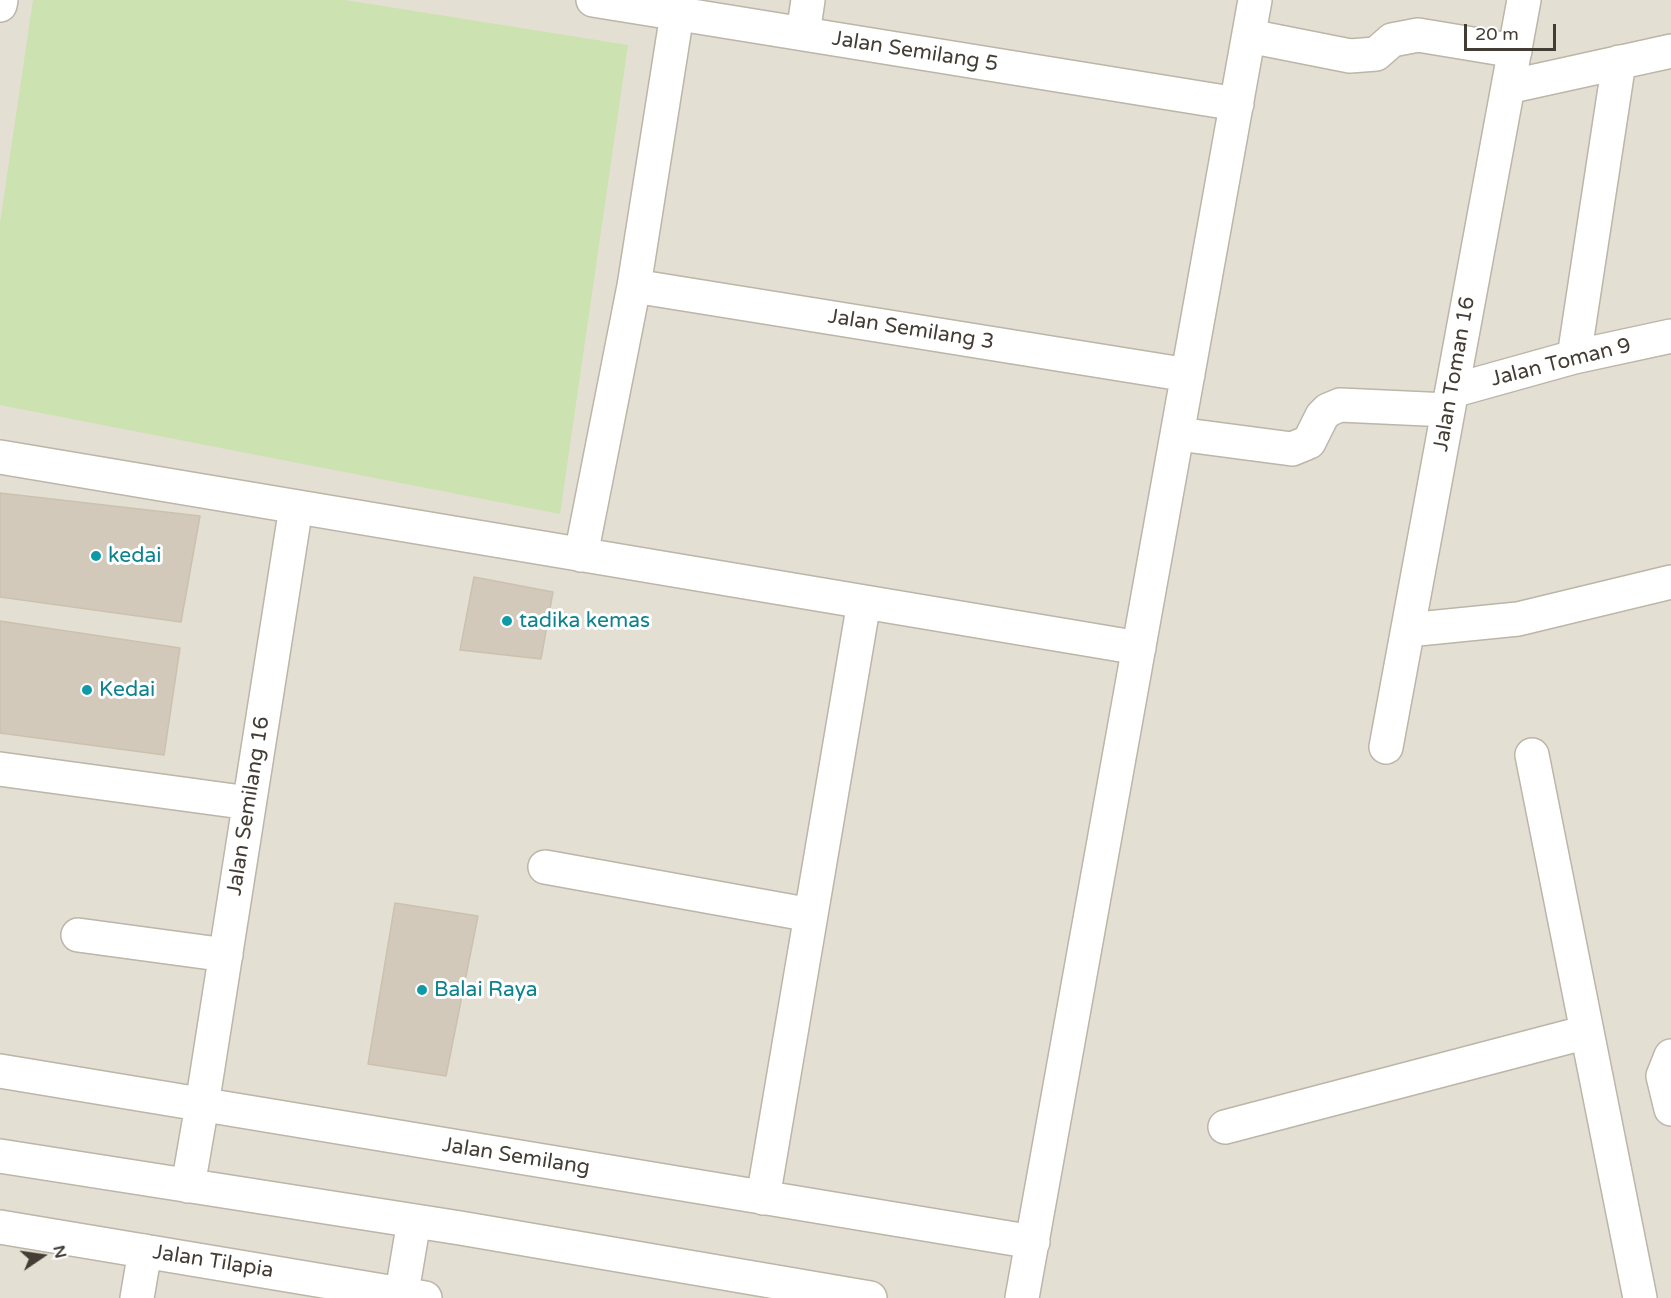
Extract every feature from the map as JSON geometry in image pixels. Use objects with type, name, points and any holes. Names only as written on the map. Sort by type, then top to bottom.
[{"type":"street","points":[[0,4],[1,0]]},
{"type":"street","name":"Jalan Semilang 5","points":[[593,0],[1237,104]]},
{"type":"street","points":[[803,34],[808,0]]},
{"type":"street","points":[[1022,1298],[1256,0]]},
{"type":"street","name":"Jalan Toman 16","points":[[1386,747],[1524,0]]},
{"type":"street","points":[[581,555],[634,286],[677,14]]},
{"type":"street","points":[[1249,36],[1350,56],[1376,54],[1392,40],[1418,35],[1515,51]]},
{"type":"street","points":[[1508,87],[1671,51]]},
{"type":"street","points":[[1574,357],[1619,62]]},
{"type":"street","name":"Jalan Semilang 3","points":[[634,286],[1188,375]]},
{"type":"street","name":"Jalan Toman 9","points":[[1178,434],[1292,449],[1309,442],[1322,417],[1328,410],[1340,405],[1450,401],[1574,357],[1671,336]]},
{"type":"street","points":[[0,457],[1139,648]]},
{"type":"street","name":"Jalan Semilang 16","points":[[188,1185],[296,507]]},
{"type":"street","points":[[1408,630],[1518,619],[1671,582]]},
{"type":"street","points":[[763,1198],[864,602]]},
{"type":"street","points":[[1532,755],[1640,1298]]},
{"type":"street","points":[[0,769],[249,803]]},
{"type":"street","points":[[545,867],[811,915]]},
{"type":"street","points":[[78,935],[226,955]]},
{"type":"street","points":[[1225,1127],[1587,1032]]},
{"type":"street","points":[[1671,1056],[1663,1076],[1671,1109]]},
{"type":"street","name":"Jalan Semilang","points":[[0,1071],[1033,1242]]},
{"type":"street","points":[[0,1156],[414,1221],[870,1298]]},
{"type":"street","points":[[409,1297],[414,1221]]},
{"type":"street","name":"Jalan Tilapia","points":[[0,1227],[409,1297]]},
{"type":"street","points":[[137,1298],[145,1251]]},
{"type":"shaded area","points":[[0,0],[1671,0],[1671,1298],[0,1298]]},
{"type":"green space","points":[[33,0],[345,0],[628,45],[560,514],[0,405],[0,223]]},
{"type":"building","name":"kedai","points":[[0,493],[200,516],[181,622],[0,597]]},
{"type":"building","name":"tadika kemas","points":[[474,577],[553,592],[541,659],[460,650]]},
{"type":"building","name":"Kedai","points":[[0,621],[180,648],[164,755],[0,733]]},
{"type":"building","name":"Balai Raya","points":[[395,903],[478,916],[446,1076],[368,1064]]},
{"type":"place","name":"kedai","points":[[96,556]]},
{"type":"place","name":"tadika kemas","points":[[507,621]]},
{"type":"place","name":"Kedai","points":[[87,690]]},
{"type":"place","name":"Balai Raya","points":[[422,990]]}]
